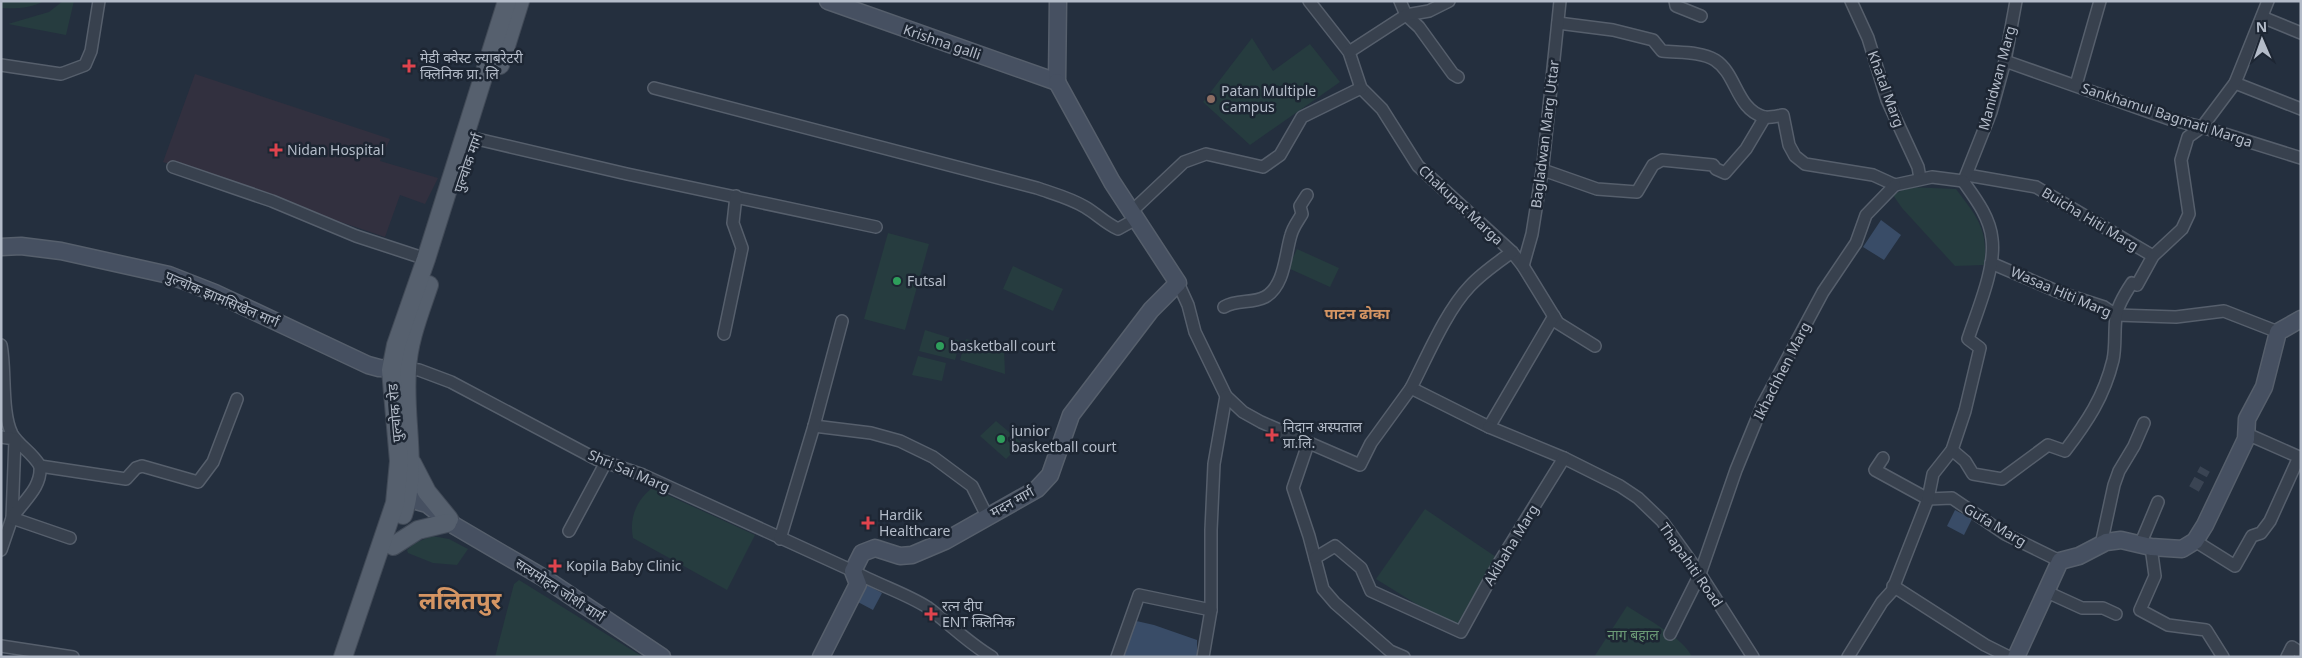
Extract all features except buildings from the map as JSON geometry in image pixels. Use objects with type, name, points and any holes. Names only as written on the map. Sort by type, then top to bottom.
[{"type":"main road","name":"पुल्चोक मार्ग","points":[[409,325],[426,259],[507,1]]},
{"type":"main road","name":"पुल्चोक मार्ग","points":[[409,325],[477,139],[520,1]]},
{"type":"main road","points":[[394,546],[418,530],[450,523],[427,492],[411,460],[399,369],[409,325]]},
{"type":"main road","name":"पुल्चोक रोड","points":[[399,369],[398,473],[402,501]]},
{"type":"main road","points":[[354,657],[394,546],[411,460]]},
{"type":"main road","points":[[343,657],[402,501]]},
{"type":"street","points":[[1,66],[61,74],[84,65],[92,51],[99,1]]},
{"type":"street","name":"Krishna galli","points":[[828,1],[1057,82]]},
{"type":"street","points":[[1058,1],[1057,82],[1112,182],[1178,283],[1188,305],[1195,332],[1226,396],[1243,412],[1308,444],[1360,465],[1371,443],[1411,388],[1438,333],[1468,288],[1512,252]]},
{"type":"street","name":"Chakupat Marga","points":[[1309,1],[1349,52],[1360,88],[1382,109],[1418,166],[1512,252],[1523,266],[1558,322],[1595,346]]},
{"type":"street","points":[[1400,1],[1406,15],[1419,27],[1453,74],[1458,77]]},
{"type":"street","points":[[1349,52],[1406,15],[1429,11],[1449,1]]},
{"type":"street","name":"Bagladwan Marg Uttar","points":[[1523,266],[1532,234],[1543,170],[1560,1]]},
{"type":"street","points":[[1675,1],[1676,6],[1680,9],[1701,16]]},
{"type":"street","name":"Khatal Marg","points":[[1851,1],[1868,38],[1887,100],[1918,167],[1920,178]]},
{"type":"street","name":"Manidwan Marg","points":[[1965,178],[1991,112],[2005,61],[2016,1]]},
{"type":"street","points":[[2076,85],[2100,1]]},
{"type":"street","points":[[1952,450],[1965,461],[1973,474],[2002,479],[2048,445],[2065,452],[2101,399],[2113,358],[2116,315],[2128,289],[2132,283],[2137,285],[2153,256],[2182,229],[2189,214],[2182,160],[2188,137],[2202,127],[2235,83],[2268,1]]},
{"type":"street","points":[[2262,17],[2301,33]]},
{"type":"street","points":[[1558,23],[1613,30],[1653,40],[1662,51],[1698,55],[1715,60],[1726,71],[1748,109],[1765,117],[1783,116],[1789,144],[1795,156],[1805,164],[1873,175],[1895,185]]},
{"type":"street","name":"Sankhamul Bagmati Marga","points":[[2005,61],[2169,119],[2202,127],[2301,158]]},
{"type":"street","points":[[2235,83],[2301,109]]},
{"type":"street","points":[[654,88],[1037,188],[1073,199],[1088,208],[1105,223],[1118,229],[1134,215],[1184,162],[1206,154],[1263,167],[1280,155],[1302,117],[1360,88]]},
{"type":"street","points":[[1543,170],[1597,189],[1637,192],[1653,165],[1662,160],[1713,165],[1716,169],[1724,172],[1746,149],[1765,117]]},
{"type":"street","points":[[477,139],[627,174],[876,227]]},
{"type":"street","points":[[173,167],[272,201],[356,236],[426,259]]},
{"type":"street","name":"Buicha Hiti Marg","points":[[1895,185],[1920,178],[1932,177],[1965,178],[2036,187],[2153,256]]},
{"type":"street","points":[[1848,657],[1893,586],[1928,499],[1933,474],[1952,450],[1965,411],[1980,348],[1968,339],[1991,263],[1993,239],[1988,223],[1965,178]]},
{"type":"street","name":"Ikhachhen Marg","points":[[1670,634],[1700,574],[1736,470],[1767,396],[1823,292],[1856,243],[1866,215],[1895,185]]},
{"type":"street","points":[[1224,307],[1234,302],[1256,301],[1272,291],[1286,261],[1292,232],[1302,214],[1300,206],[1307,195]]},
{"type":"street","points":[[724,334],[742,248],[733,223],[736,196]]},
{"type":"street","name":"पुल्चोक झामसिखेल मार्ग","points":[[1,247],[45,249],[169,275],[215,293],[368,365],[399,369]]},
{"type":"street","name":"Wasaa Hiti Marg","points":[[1991,263],[2061,293],[2104,307],[2116,315],[2176,317],[2224,311],[2278,332]]},
{"type":"street","name":"मदन मार्ग","points":[[821,657],[858,584],[854,571],[858,559],[866,550],[875,548],[900,556],[912,555],[945,541],[1037,489],[1050,475],[1071,414],[1151,310],[1178,283]]},
{"type":"street","points":[[1489,428],[1554,316]]},
{"type":"street","points":[[2016,657],[2060,561],[2079,556],[2101,545],[2121,540],[2146,546],[2182,549],[2195,541],[2205,525],[2247,434],[2247,419],[2264,387],[2278,332],[2301,319]]},
{"type":"street","points":[[780,538],[814,426],[842,321]]},
{"type":"street","points":[[1,344],[9,426],[15,439],[12,518]]},
{"type":"street","name":"Shri Sai Marg","points":[[399,369],[419,370],[452,382],[596,459],[643,475],[854,571],[879,586],[926,607],[975,647],[992,657]]},
{"type":"street","name":"Thapahiti Road","points":[[1411,388],[1489,428],[1564,458],[1620,486],[1638,498],[1662,521],[1700,574],[1753,657]]},
{"type":"street","points":[[1203,657],[1211,610],[1211,530],[1214,464],[1226,396]]},
{"type":"street","points":[[40,466],[126,479],[136,468],[142,466],[198,482],[213,462],[237,399]]},
{"type":"street","points":[[2101,545],[2116,478],[2134,446],[2144,423]]},
{"type":"street","points":[[814,426],[871,433],[900,441],[933,457],[972,486],[987,516]]},
{"type":"street","points":[[2195,541],[2235,566],[2252,536],[2261,532],[2270,521],[2299,457],[2247,434]]},
{"type":"street","points":[[1,436],[15,439],[34,454],[40,466],[38,480],[32,493],[20,505],[12,518],[1,550]]},
{"type":"street","points":[[1308,444],[1293,488],[1323,589],[1388,654],[1404,657]]},
{"type":"street","name":"Akibaha Marg","points":[[1315,558],[1335,546],[1361,568],[1371,592],[1461,632],[1499,563],[1564,458]]},
{"type":"street","points":[[1883,458],[1875,470],[1928,499]]},
{"type":"street","points":[[569,530],[606,462]]},
{"type":"street","name":"Gufa Marg","points":[[1928,499],[1952,498],[2005,534],[2060,561]]},
{"type":"street","name":"सत्यमोहन जोशी मार्ग","points":[[402,501],[420,500],[450,523],[544,578],[662,657]]},
{"type":"street","points":[[2158,502],[2146,546],[2155,576],[2140,610],[2168,625],[2206,630],[2223,657]]},
{"type":"street","points":[[12,518],[70,538]]},
{"type":"street","points":[[1893,586],[1985,645],[2009,657]]},
{"type":"street","points":[[2047,592],[2082,608],[2103,608],[2116,614]]},
{"type":"street","points":[[1117,657],[1139,595],[1211,610]]},
{"type":"street","points":[[1,646],[73,657]]},
{"type":"street","points":[[2287,657],[2292,647],[2301,652]]},
{"type":"shaded area","name":"Nidan Hospital","points":[[195,74],[390,139],[380,161],[438,178],[425,204],[400,195],[385,237],[163,162]]},
{"type":"green space","points":[[1,1],[44,1],[29,7],[13,8],[1,8]]},
{"type":"green space","points":[[63,1],[74,1],[66,35],[8,24],[49,12]]},
{"type":"green space","points":[[1252,38],[1273,71],[1310,44],[1340,82],[1250,145],[1203,102]]},
{"type":"green space","points":[[1908,187],[1956,189],[1975,215],[1983,232],[1985,242],[1984,265],[1955,266],[1902,208],[1893,195]]},
{"type":"green space","name":"Futsal","points":[[888,233],[929,244],[905,330],[864,319]]},
{"type":"green space","points":[[1297,249],[1339,268],[1330,287],[1288,268]]},
{"type":"green space","points":[[1013,266],[1063,289],[1053,311],[1003,289]]},
{"type":"green space","name":"basketball court","points":[[925,330],[960,341],[955,360],[919,351]]},
{"type":"green space","points":[[966,339],[1004,348],[1005,374],[960,360]]},
{"type":"green space","name":"basketball court","points":[[918,356],[946,363],[942,381],[912,375]]},
{"type":"green space","name":"junior basketball court","points":[[996,421],[1022,443],[1006,459],[980,436]]},
{"type":"green space","points":[[652,488],[755,535],[727,590],[633,538],[632,524],[635,510],[642,498]]},
{"type":"green space","points":[[1425,509],[1496,557],[1455,628],[1376,579]]},
{"type":"green space","points":[[432,536],[449,539],[468,549],[457,565],[433,563],[408,553],[407,550],[415,543]]},
{"type":"green space","points":[[519,580],[643,657],[495,657],[514,584]]},
{"type":"green space","name":"नाग बहाल","points":[[1627,606],[1681,642],[1692,657],[1594,657]]},
{"type":"water","points":[[1881,220],[1901,235],[1884,260],[1863,247]]},
{"type":"water","points":[[1955,510],[1972,519],[1964,535],[1947,526]]},
{"type":"water","points":[[865,584],[882,593],[873,610],[856,601]]},
{"type":"water","points":[[1132,620],[1154,625],[1197,640],[1197,657],[1120,657]]},
{"type":"tunnel","points":[[2194,489],[2205,469]]},
{"type":"place","name":"मेडी क्वेस्ट ल्याबरेटरी क्लिनिक प्रा. लि","points":[[409,66]]},
{"type":"place","name":"Patan Multiple Campus","points":[[1211,99]]},
{"type":"place","name":"Nidan Hospital","points":[[276,150]]},
{"type":"place","name":"Futsal","points":[[897,281]]},
{"type":"place","name":"basketball court","points":[[940,346]]},
{"type":"place","name":"निदान अस्पताल प्रा.लि.","points":[[1272,435]]},
{"type":"place","name":"junior basketball court","points":[[1001,439]]},
{"type":"place","name":"Hardik Healthcare","points":[[868,523]]},
{"type":"place","name":"Kopila Baby Clinic","points":[[555,566]]},
{"type":"place","name":"रत्न दीप ENT क्लिनिक","points":[[931,614]]},
{"type":"district","name":"पाटन ढोका","points":[[1357,314]]},
{"type":"district","name":"ललितपुर","points":[[460,601]]}]
